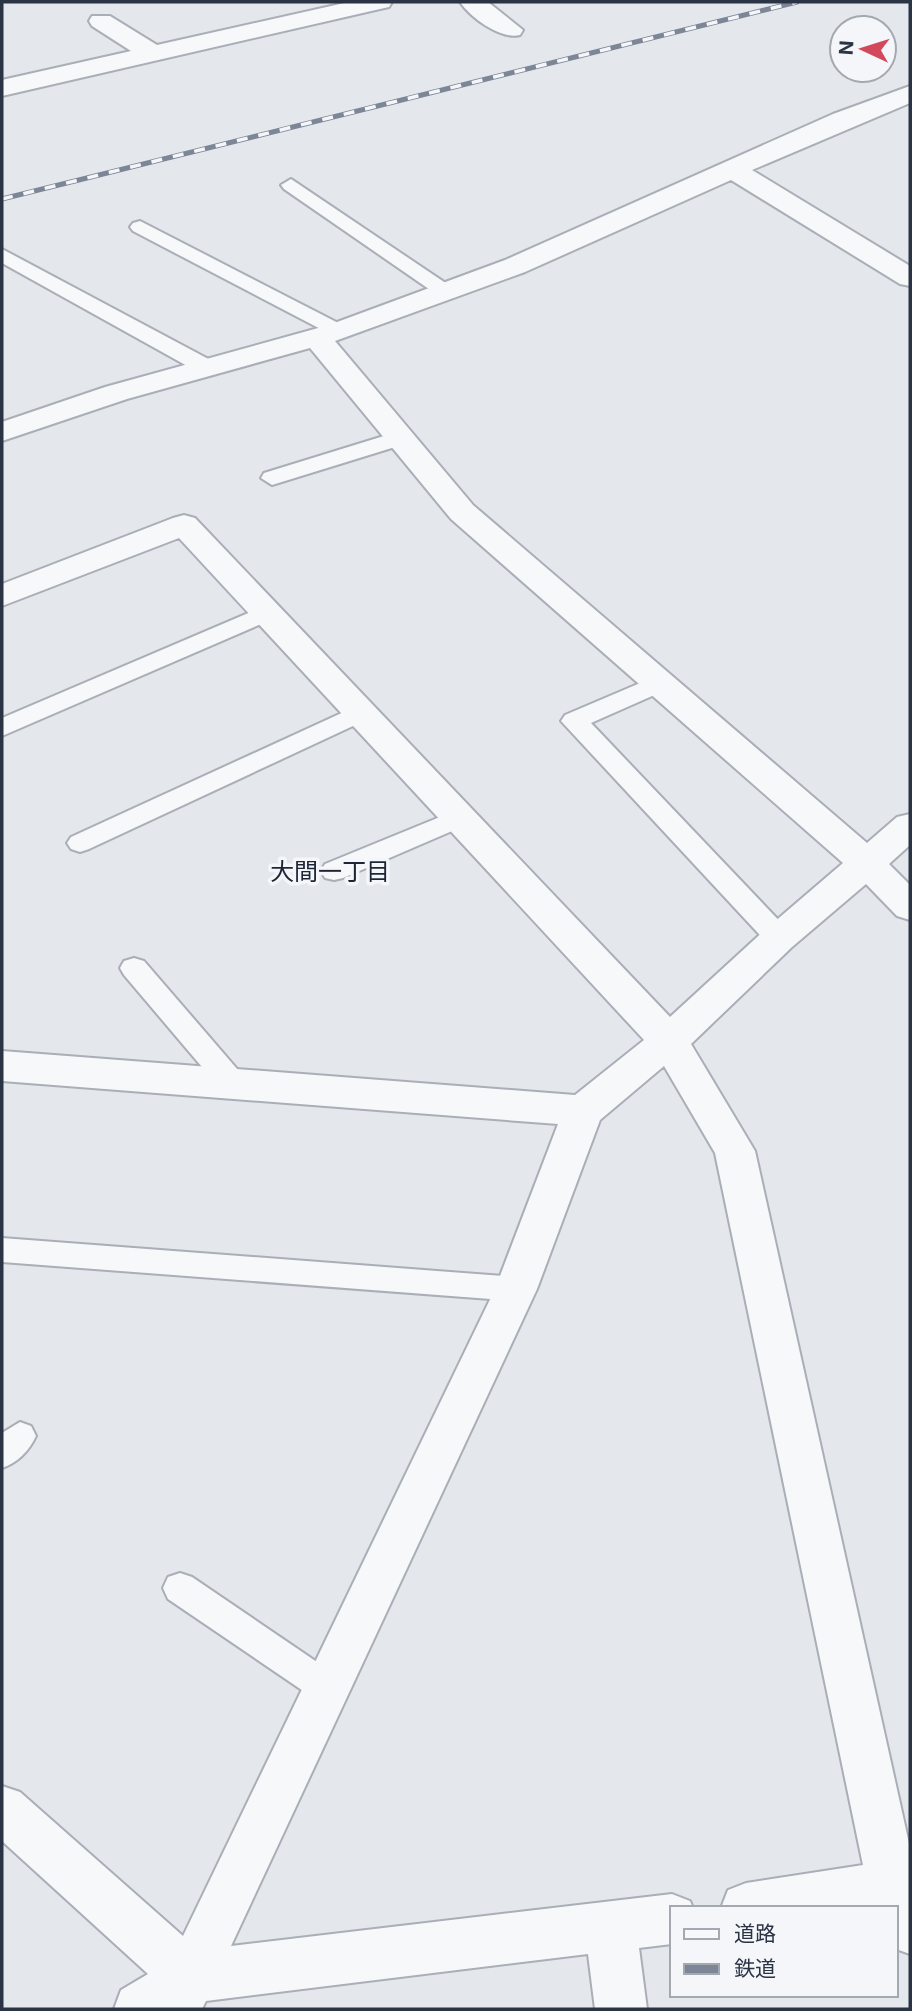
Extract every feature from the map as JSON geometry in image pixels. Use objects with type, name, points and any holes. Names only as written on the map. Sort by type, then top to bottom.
[{"type":"street","points":[[2,88],[380,2]]},
{"type":"street","points":[[472,2],[511,30]]},
{"type":"street","points":[[101,21],[153,54]]},
{"type":"street","points":[[2,432],[116,393],[327,334],[446,292],[515,266],[842,120],[910,94]]},
{"type":"street","points":[[734,170],[910,278]]},
{"type":"street","points":[[327,334],[400,438],[462,512],[868,864],[910,907]]},
{"type":"street","points":[[2,596],[184,525],[457,819],[669,1041],[735,1151],[905,1897],[775,1906]]},
{"type":"street","points":[[182,1993],[516,1289],[583,1111],[669,1041],[779,938],[910,826]]},
{"type":"street","points":[[2,1066],[583,1111]]},
{"type":"street","points":[[2,1809],[182,1993]]},
{"type":"street","points":[[140,2009],[182,1993],[670,1919]]},
{"type":"street","points":[[610,1929],[621,2009]]},
{"type":"lane","points":[[291,185],[446,292]]},
{"type":"lane","points":[[139,227],[327,334]]},
{"type":"lane","points":[[2,255],[206,368]]},
{"type":"lane","points":[[272,478],[400,438]]},
{"type":"lane","points":[[2,728],[267,613]]},
{"type":"lane","points":[[659,683],[574,721],[779,938]]},
{"type":"lane","points":[[80,843],[359,713]]},
{"type":"lane","points":[[334,871],[457,819]]},
{"type":"lane","points":[[134,968],[234,1085]]},
{"type":"lane","points":[[2,1250],[516,1289]]},
{"type":"lane","points":[[180,1588],[327,1688]]},
{"type":"railway","points":[[2,199],[797,2]]},
{"type":"district","name":"大間一丁目","points":[[330,872]]}]
